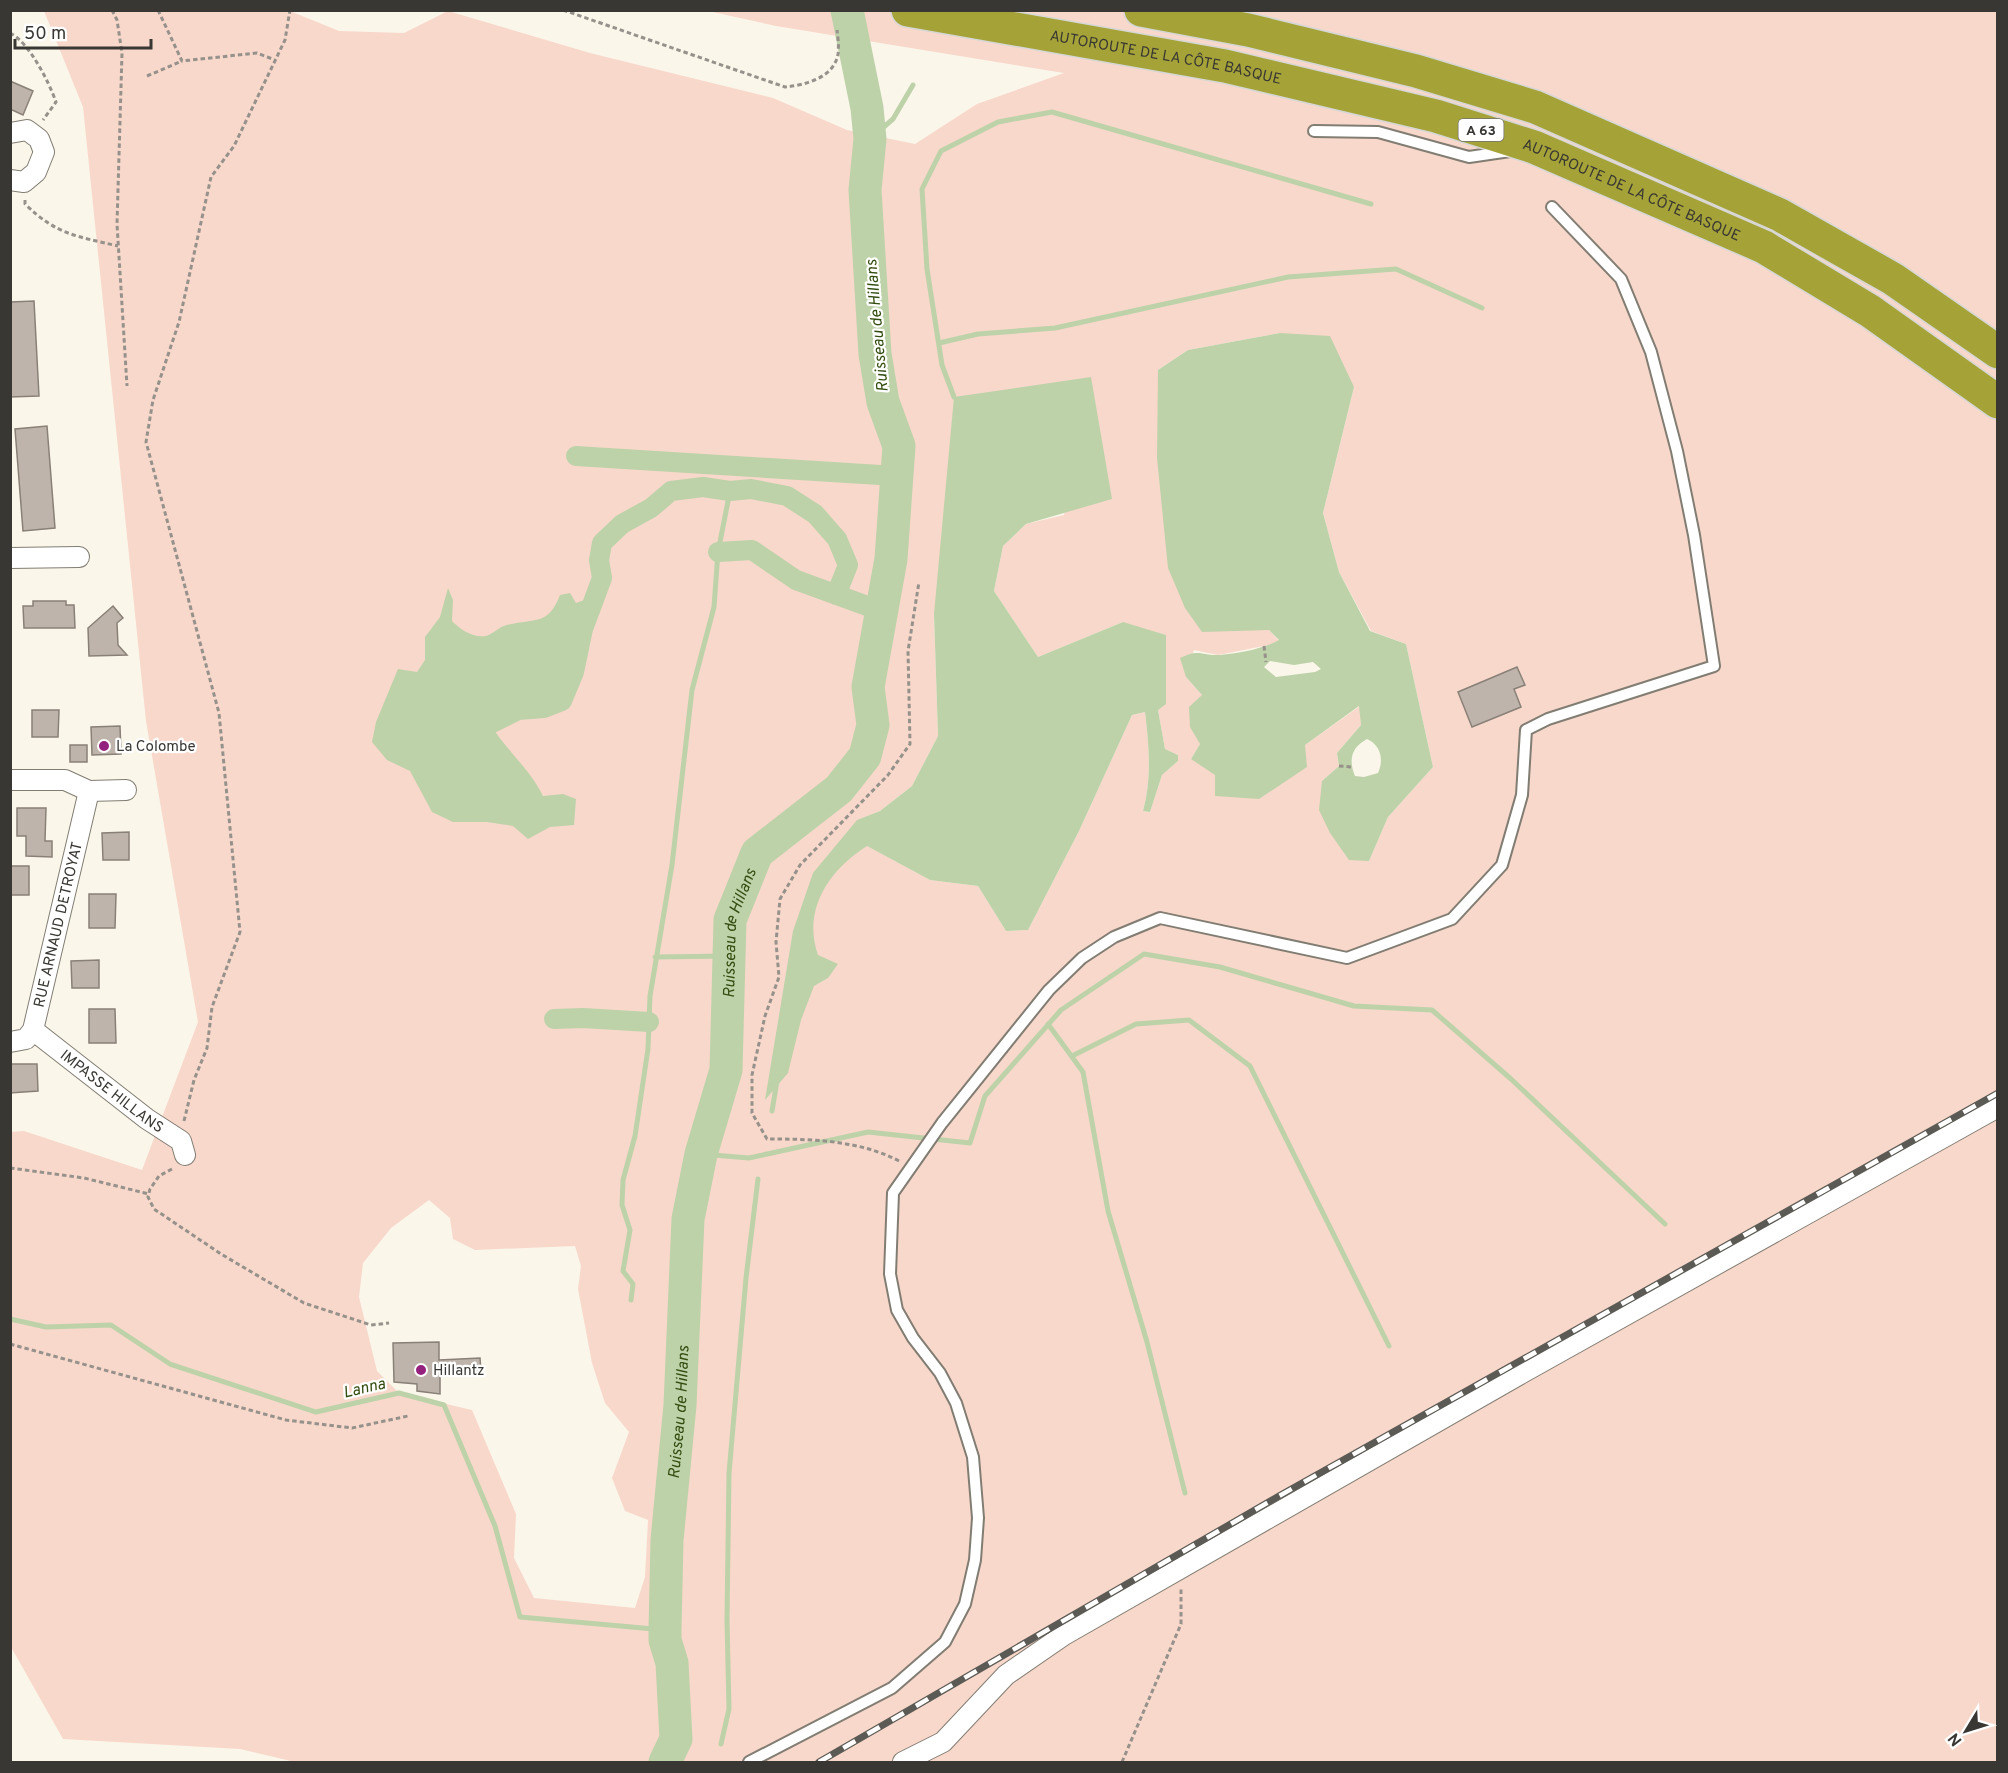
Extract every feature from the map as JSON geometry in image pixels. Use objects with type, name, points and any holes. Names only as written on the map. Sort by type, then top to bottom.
[{"type":"highway","name":"AUTOROUTE DE LA CÔTE BASQUE","points":[[908,10],[1225,66],[1436,116],[1534,147],[1764,247],[1870,311],[1998,402]]},
{"type":"highway","name":"A 63","points":[[1141,10],[1248,30],[1383,62],[1483,89],[1535,107],[1780,214],[1893,279],[1998,352]]},
{"type":"street","points":[[10,133],[27,130],[39,139],[44,152],[36,172],[17,181]]},
{"type":"street","points":[[10,558],[79,557]]},
{"type":"street","points":[[10,780],[65,780],[89,792],[126,790]]},
{"type":"street","name":"RUE ARNAUD DETROYAT","points":[[33,1029],[89,792]]},
{"type":"street","points":[[10,1042],[26,1039],[33,1029]]},
{"type":"street","name":"IMPASSE HILLANS","points":[[33,1029],[183,1148]]},
{"type":"street","points":[[903,1762],[943,1742],[1006,1675],[1032,1654],[1522,1372],[1998,1107]]},
{"type":"lane","points":[[1314,131],[1378,132],[1469,156],[1534,147]]},
{"type":"lane","points":[[749,1762],[892,1688],[945,1642],[964,1604],[975,1560],[978,1518],[973,1457],[956,1403],[940,1373],[913,1338],[897,1310],[890,1274],[893,1193],[942,1123],[1048,990],[1082,958],[1114,937],[1160,918],[1347,958],[1452,920],[1502,865],[1522,795],[1526,730],[1548,719],[1714,666],[1694,536],[1677,451],[1651,352],[1621,279],[1552,207]]},
{"type":"path","points":[[112,10],[117,20],[122,53],[118,246],[127,386]]},
{"type":"path","points":[[158,10],[182,61]]},
{"type":"path","points":[[290,10],[285,40],[234,146],[211,177],[178,322],[153,400],[146,442],[219,713],[240,932],[212,1007],[207,1048],[194,1080],[179,1164],[159,1176],[149,1194],[154,1209],[221,1254],[304,1303],[371,1325],[389,1323]]},
{"type":"path","points":[[563,10],[785,87],[801,85],[829,73],[838,55],[837,30]]},
{"type":"path","points":[[10,33],[21,38],[51,87],[56,102],[32,134]]},
{"type":"path","points":[[147,76],[182,61],[257,53],[275,60]]},
{"type":"path","points":[[17,181],[25,204],[45,223],[71,235],[118,246]]},
{"type":"path","points":[[912,1168],[897,1159],[859,1146],[809,1139],[767,1139],[752,1113],[752,1075],[765,1016],[779,976],[776,942],[780,899],[800,865],[888,775],[910,744],[908,651],[919,582]]},
{"type":"path","points":[[1264,646],[1266,662]]},
{"type":"path","points":[[1339,766],[1352,767]]},
{"type":"path","points":[[10,1168],[84,1178],[149,1194]]},
{"type":"path","points":[[10,1344],[286,1420],[352,1428],[408,1416]]},
{"type":"path","points":[[1122,1762],[1180,1624],[1182,1595],[1177,1571]]},
{"type":"shaded area","points":[[44,11],[290,11],[339,31],[404,33],[448,11],[590,53],[773,98],[847,130],[915,144],[977,104],[1064,73],[776,26],[708,11],[1997,11],[1997,1762],[295,1762],[240,1749],[63,1739],[11,1647],[10,1132],[24,1131],[142,1170],[198,1022],[146,721],[83,107]],"holes":[[[1280,333],[1354,387],[1323,513],[1339,572],[1371,631],[1406,644],[1433,767],[1388,817],[1369,861],[1322,781],[1339,766],[1337,753],[1361,725],[1360,706],[1305,745],[1191,759],[1200,744],[1202,695],[1186,677],[1194,650],[1218,655],[1279,641],[1269,630],[1237,630],[1158,370],[1188,350]],[[1091,377],[1064,515],[1026,524],[1003,546],[994,591],[1038,657],[1123,622],[1158,710],[1165,749],[1178,755],[1178,761],[1162,775],[1150,812],[1143,811],[1149,774],[1145,712],[1132,715],[1079,831],[1028,930],[1006,931],[978,886],[930,880],[860,842],[858,820],[880,811],[912,786],[938,736],[934,614]],[[429,1200],[450,1218],[453,1239],[475,1250],[575,1246],[581,1266],[578,1289],[592,1363],[605,1403],[629,1432],[612,1478],[625,1511],[648,1520],[645,1577],[635,1608],[534,1598],[514,1558],[516,1514],[472,1410],[399,1393],[377,1371],[359,1297],[363,1263],[391,1228]]]},
{"type":"shaded area","points":[[1280,333],[1330,336],[1354,387],[1323,513],[1339,572],[1370,631],[1406,644],[1433,767],[1388,817],[1369,861],[1349,860],[1330,833],[1319,810],[1322,781],[1339,766],[1337,753],[1361,725],[1359,706],[1305,745],[1307,767],[1259,799],[1215,796],[1215,775],[1191,759],[1200,744],[1190,727],[1189,707],[1202,695],[1186,677],[1180,658],[1196,653],[1220,655],[1242,652],[1279,640],[1269,630],[1202,632],[1185,608],[1168,568],[1157,458],[1158,370],[1188,350]],"holes":[[[1270,661],[1294,665],[1313,662],[1321,669],[1315,672],[1276,677],[1264,667]],[[1367,739],[1380,753],[1380,768],[1378,773],[1364,777],[1355,776],[1352,764],[1353,754],[1358,746]]]},
{"type":"shaded area","points":[[1091,377],[1112,499],[1026,524],[1003,546],[994,591],[1038,657],[1123,622],[1166,635],[1166,704],[1158,710],[1165,749],[1178,755],[1178,761],[1162,775],[1150,812],[1143,811],[1149,774],[1145,712],[1132,715],[1079,831],[1028,930],[1006,931],[978,886],[930,880],[867,846],[853,856],[831,879],[816,907],[814,938],[818,955],[838,964],[828,978],[814,986],[801,1020],[788,1073],[765,1100],[793,931],[813,873],[857,820],[880,811],[912,786],[938,736],[934,614],[954,397]]},
{"type":"shaded area","points":[[448,588],[453,600],[452,621],[467,633],[476,636],[486,636],[504,626],[540,619],[551,612],[560,595],[570,593],[576,603],[593,597],[562,701],[544,708],[518,710],[490,724],[538,786],[543,796],[563,794],[576,799],[574,825],[550,827],[528,839],[513,826],[487,822],[453,822],[432,812],[410,771],[387,760],[372,742],[376,722],[398,669],[417,672],[425,660],[425,637],[440,617]]},
{"type":"building","points":[[10,81],[33,91],[23,115],[10,109]]},
{"type":"building","points":[[34,301],[39,396],[10,397],[10,302]]},
{"type":"building","points":[[47,426],[55,528],[23,531],[15,429]]},
{"type":"building","points":[[33,601],[66,601],[66,605],[74,605],[75,628],[24,628],[23,606],[33,606]]},
{"type":"building","points":[[113,606],[123,618],[117,623],[118,645],[127,655],[89,656],[88,628]]},
{"type":"building","points":[[1517,667],[1525,685],[1514,689],[1521,707],[1472,727],[1458,692]]},
{"type":"building","points":[[32,710],[59,710],[58,737],[32,737]]},
{"type":"building","name":"La Colombe","points":[[120,726],[121,754],[92,755],[91,727]]},
{"type":"building","points":[[70,745],[87,745],[87,762],[70,762]]},
{"type":"building","points":[[17,808],[46,808],[45,841],[52,841],[52,857],[26,856],[26,836],[17,836]]},
{"type":"building","points":[[129,832],[129,860],[103,860],[102,833]]},
{"type":"building","points":[[10,866],[29,866],[29,895],[10,895]]},
{"type":"building","points":[[89,894],[116,894],[115,928],[89,928]]},
{"type":"building","points":[[99,960],[99,988],[72,988],[71,961]]},
{"type":"building","points":[[89,1009],[115,1009],[116,1043],[89,1043]]},
{"type":"building","points":[[10,1064],[37,1064],[38,1091],[10,1093]]},
{"type":"building","points":[[439,1342],[439,1360],[480,1358],[481,1371],[440,1374],[440,1394],[417,1391],[417,1384],[394,1382],[393,1343]]},
{"type":"waterway","name":"Ruisseau de Hillans","points":[[665,1762],[676,1739],[672,1663],[665,1640],[667,1540],[680,1405],[688,1219],[701,1154],[726,1070],[730,920],[757,853],[839,789],[865,756],[873,725],[868,687],[891,559],[899,446],[883,402],[875,354],[865,190],[870,139],[867,108],[847,10]]},
{"type":"waterway","points":[[870,139],[893,119],[913,85]]},
{"type":"waterway","points":[[954,397],[942,365],[927,269],[922,189],[941,151],[998,122],[1052,112],[1371,204]]},
{"type":"waterway","points":[[939,343],[978,334],[1055,328],[1288,277],[1396,269],[1482,308]]},
{"type":"waterway","points":[[576,456],[896,476]]},
{"type":"waterway","points":[[490,724],[518,710],[544,708],[562,701],[574,672],[583,629],[602,578],[599,560],[602,543],[622,524],[651,508],[671,491],[703,487],[730,491],[751,489],[787,496],[815,514],[837,539],[848,565],[836,595]]},
{"type":"waterway","points":[[631,1300],[633,1284],[623,1271],[630,1230],[622,1205],[623,1180],[635,1136],[648,1049],[650,996],[672,865],[692,690],[714,607],[718,552],[730,491]]},
{"type":"waterway","points":[[718,552],[752,550],[796,580],[881,611]]},
{"type":"waterway","points":[[701,1154],[749,1158],[868,1132],[970,1143],[985,1096],[1061,1010],[1144,954],[1220,967],[1354,1006],[1432,1010],[1511,1079],[1665,1224]]},
{"type":"waterway","points":[[655,957],[729,956]]},
{"type":"waterway","points":[[554,1019],[583,1018],[649,1022]]},
{"type":"waterway","points":[[1072,1056],[1136,1024],[1189,1020],[1250,1066],[1389,1346]]},
{"type":"waterway","points":[[1048,1024],[1083,1072],[1108,1211],[1147,1342],[1185,1493]]},
{"type":"waterway","points":[[772,1111],[777,1081]]},
{"type":"waterway","points":[[721,1744],[729,1709],[727,1620],[729,1473],[746,1278],[758,1179]]},
{"type":"waterway","name":"Lanna","points":[[10,1319],[46,1327],[111,1325],[170,1364],[316,1412],[399,1393],[444,1405],[495,1526],[520,1617],[665,1630]]},
{"type":"railway","points":[[819,1762],[1279,1496],[1998,1093]]},
{"type":"place","name":"La Colombe","points":[[104,746]]},
{"type":"place","name":"Hillantz","points":[[421,1370]]}]
